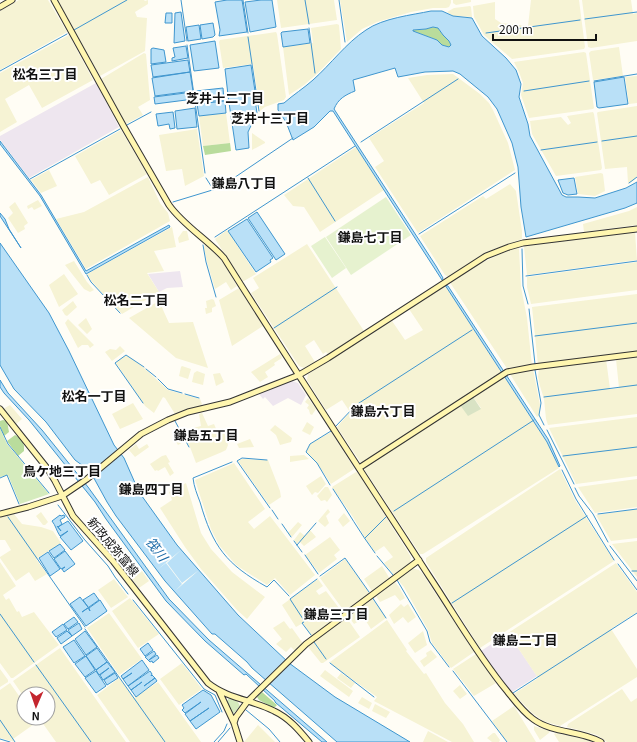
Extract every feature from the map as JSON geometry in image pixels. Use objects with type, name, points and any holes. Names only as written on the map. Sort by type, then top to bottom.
[{"type":"street","points":[[0,7],[12,0]]},
{"type":"street","points":[[54,0],[124,127],[176,215],[216,249],[224,258],[497,679],[526,713],[534,720],[554,729],[579,733],[601,742]]},
{"type":"street","points":[[0,514],[62,496],[84,481],[141,434],[168,420],[188,412],[230,402],[299,375],[328,358],[486,256],[523,243],[637,228]]},
{"type":"street","points":[[359,468],[505,373],[637,354]]},
{"type":"street","name":"新政成弥富線","points":[[0,409],[47,468],[72,516],[113,561],[208,683],[219,691],[275,711],[294,725],[309,742]]},
{"type":"street","points":[[234,723],[236,717],[247,702],[306,644],[419,560]]},
{"type":"street","name":"新政成弥富線","points":[[219,691],[234,723],[240,742]]},
{"type":"shaded area","points":[[19,0],[48,0],[67,32],[0,70],[0,11]]},
{"type":"shaded area","points":[[57,0],[148,0],[148,4],[135,12],[137,17],[147,18],[145,51],[100,76]]},
{"type":"shaded area","points":[[277,0],[334,0],[337,20],[281,28]]},
{"type":"shaded area","points":[[340,0],[451,0],[451,3],[449,7],[446,8],[433,8],[411,12],[377,22],[362,29],[347,42]]},
{"type":"shaded area","points":[[453,0],[471,0],[471,2],[456,5],[453,3]]},
{"type":"shaded area","points":[[531,0],[579,0],[584,49],[512,59],[484,35],[474,17],[473,6],[495,2],[495,19],[501,23],[528,26]]},
{"type":"shaded area","points":[[582,0],[631,0],[633,14],[637,13],[637,41],[591,48],[588,47]]},
{"type":"shaded area","points":[[470,6],[472,17],[453,16],[447,12],[454,8]]},
{"type":"shaded area","points":[[337,24],[339,25],[341,49],[319,72],[289,95],[283,47],[313,43],[311,28]]},
{"type":"shaded area","points":[[276,32],[286,97],[284,100],[265,107],[260,111],[253,64],[223,68],[219,42],[220,40]]},
{"type":"shaded area","points":[[69,35],[93,80],[42,108],[29,85],[5,99],[17,122],[0,132],[0,73]]},
{"type":"shaded area","points":[[619,47],[623,76],[593,80],[589,53],[591,51]]},
{"type":"shaded area","points":[[584,52],[586,53],[594,108],[529,118],[521,95],[523,83],[514,62]]},
{"type":"shaded area","points":[[144,53],[146,54],[150,100],[138,107],[143,115],[126,124],[101,79]]},
{"type":"shaded area","points":[[453,74],[480,94],[489,103],[508,143],[515,170],[418,233],[375,167],[384,161],[369,138],[424,103],[408,78],[427,75]]},
{"type":"shaded area","points":[[637,76],[637,103],[629,104],[625,77]]},
{"type":"shaded area","points":[[96,83],[119,127],[29,178],[0,140],[0,136]]},
{"type":"shaded area","points":[[637,106],[637,176],[633,181],[628,183],[627,167],[605,169],[597,113]]},
{"type":"shaded area","points":[[593,112],[602,168],[601,170],[556,176],[532,134],[530,121],[561,117],[568,125],[571,123],[567,116]]},
{"type":"shaded area","points":[[226,113],[230,143],[203,146],[199,116]]},
{"type":"shaded area","points":[[197,129],[204,176],[185,186],[182,169],[166,171],[159,135]]},
{"type":"shaded area","points":[[121,130],[147,174],[109,195],[100,180],[91,184],[75,156]]},
{"type":"shaded area","points":[[252,133],[265,143],[252,150]]},
{"type":"shaded area","points":[[356,147],[384,190],[320,232],[304,207],[293,206],[284,195]]},
{"type":"shaded area","points":[[49,170],[57,186],[41,193],[31,180]]},
{"type":"shaded area","points":[[601,173],[603,174],[605,191],[595,196],[578,194],[575,177]]},
{"type":"shaded area","points":[[148,177],[160,203],[168,213],[170,221],[86,269],[56,219],[84,212]]},
{"type":"shaded area","points":[[510,184],[516,191],[522,239],[484,253],[449,277],[445,275],[420,236],[483,196],[486,199]]},
{"type":"shaded area","points":[[38,200],[42,206],[34,210],[32,207],[28,209],[27,206]]},
{"type":"shaded area","points":[[15,202],[28,223],[24,226],[25,229],[18,233],[8,218],[13,213],[9,207]]},
{"type":"shaded area","points":[[637,207],[637,225],[584,232],[583,224],[629,211]]},
{"type":"shaded area","points":[[172,227],[176,247],[154,251],[164,271],[147,273],[159,292],[122,314],[92,282],[87,274]]},
{"type":"shaded area","points":[[227,230],[256,274],[244,281],[242,281],[215,239]]},
{"type":"shaded area","points":[[183,231],[187,231],[189,240],[179,243],[178,238]]},
{"type":"shaded area","points":[[635,232],[637,260],[527,275],[525,246]]},
{"type":"shaded area","points":[[205,244],[225,265],[237,286],[231,290],[226,282],[215,289],[207,262],[204,248]]},
{"type":"shaded area","points":[[307,244],[364,331],[328,354],[326,352],[323,354],[314,340],[305,346],[315,362],[304,368],[299,366],[251,293],[259,288],[253,278]]},
{"type":"shaded area","points":[[518,248],[521,287],[527,318],[532,366],[508,370],[451,284],[451,281],[477,265],[509,250]]},
{"type":"shaded area","points":[[74,261],[87,282],[94,290],[90,292],[84,289],[65,265]]},
{"type":"shaded area","points":[[637,262],[637,290],[531,304],[527,287],[527,277]]},
{"type":"shaded area","points":[[180,271],[183,287],[167,288],[159,292],[148,274]]},
{"type":"shaded area","points":[[64,274],[78,294],[59,307],[49,285]]},
{"type":"shaded area","points":[[445,285],[502,373],[361,463],[337,427],[350,412],[342,400],[326,410],[307,380],[308,374],[392,321],[405,340],[423,330],[409,309]]},
{"type":"shaded area","points":[[239,288],[263,326],[232,346],[219,300]]},
{"type":"shaded area","points":[[637,294],[637,352],[538,365],[532,307]]},
{"type":"shaded area","points":[[212,299],[214,300],[216,306],[212,308],[212,312],[206,314],[206,301]]},
{"type":"shaded area","points":[[73,301],[77,307],[67,316],[62,310]]},
{"type":"shaded area","points":[[159,301],[169,323],[193,322],[208,368],[176,358],[129,318]]},
{"type":"shaded area","points":[[86,318],[92,329],[87,334],[78,325]]},
{"type":"shaded area","points":[[68,319],[94,345],[90,348],[88,345],[82,345],[78,348],[65,323]]},
{"type":"shaded area","points":[[120,346],[125,351],[112,361],[105,352],[110,349],[116,350]]},
{"type":"shaded area","points":[[280,354],[282,358],[274,363],[275,365],[265,372],[268,377],[260,382],[251,372]]},
{"type":"shaded area","points":[[124,356],[128,356],[143,367],[168,390],[200,399],[202,404],[201,406],[175,414],[163,397],[154,413],[145,406],[116,363]]},
{"type":"shaded area","points":[[637,356],[637,414],[548,425],[544,399],[538,377],[539,368],[606,359],[610,389],[619,388],[616,359]]},
{"type":"shaded area","points":[[182,366],[191,369],[188,379],[179,376]]},
{"type":"shaded area","points":[[533,369],[540,405],[539,416],[537,417],[510,374]]},
{"type":"shaded area","points":[[197,371],[205,374],[203,385],[192,382],[194,373]]},
{"type":"shaded area","points":[[220,373],[224,382],[216,386],[213,374]]},
{"type":"shaded area","points":[[504,376],[547,442],[559,468],[423,554],[420,554],[364,469],[460,405],[481,408],[473,397]]},
{"type":"shaded area","points":[[292,381],[298,383],[306,395],[301,405],[288,398],[273,406],[265,397],[263,399],[259,394]]},
{"type":"shaded area","points":[[308,398],[316,409],[312,415],[307,408],[309,405],[305,402]]},
{"type":"shaded area","points":[[133,403],[143,419],[120,429],[112,414]]},
{"type":"shaded area","points":[[10,405],[22,419],[16,424],[3,409]]},
{"type":"shaded area","points":[[202,413],[208,426],[214,424],[217,431],[223,428],[228,445],[226,450],[196,463],[190,447],[181,431],[201,426],[199,414]]},
{"type":"shaded area","points":[[637,417],[637,476],[576,484],[549,428]]},
{"type":"shaded area","points":[[307,422],[314,427],[310,435],[302,431]]},
{"type":"shaded area","points":[[275,425],[292,438],[291,442],[280,445],[276,435],[270,430]]},
{"type":"shaded area","points":[[331,432],[354,469],[331,484],[317,463],[306,452],[310,444]]},
{"type":"shaded area","points":[[180,433],[185,441],[178,445],[173,437]]},
{"type":"shaded area","points":[[250,439],[254,447],[239,448],[237,444]]},
{"type":"shaded area","points":[[136,444],[139,449],[147,444],[149,447],[135,457],[129,450]]},
{"type":"shaded area","points":[[166,455],[170,462],[168,463],[174,473],[170,476],[165,467],[155,471],[150,464]]},
{"type":"shaded area","points":[[304,455],[309,459],[290,462],[290,456]]},
{"type":"shaded area","points":[[242,459],[268,460],[281,497],[269,505],[238,461]]},
{"type":"shaded area","points":[[234,463],[265,509],[248,522],[254,529],[270,516],[315,575],[290,595],[275,578],[267,585],[236,565],[219,545],[211,529],[195,480]]},
{"type":"shaded area","points":[[560,469],[575,500],[614,561],[480,648],[426,562],[426,558]]},
{"type":"shaded area","points":[[356,472],[411,557],[410,563],[394,575],[384,563],[393,557],[384,546],[375,552],[332,487]]},
{"type":"shaded area","points":[[321,476],[326,484],[318,493],[315,492],[312,495],[306,486]]},
{"type":"shaded area","points":[[637,479],[637,507],[595,513],[578,487]]},
{"type":"shaded area","points":[[186,483],[201,533],[211,549],[232,572],[265,597],[247,619],[237,610],[201,569],[160,508],[172,500],[169,492]]},
{"type":"shaded area","points":[[325,487],[328,487],[332,495],[327,502],[325,500],[321,501],[317,496]]},
{"type":"shaded area","points":[[328,509],[330,512],[326,516],[329,523],[325,527],[318,521]]},
{"type":"shaded area","points":[[637,509],[637,538],[611,541],[596,515]]},
{"type":"shaded area","points":[[41,512],[48,522],[45,525],[43,525],[36,516]]},
{"type":"shaded area","points":[[344,513],[350,521],[343,527],[338,520]]},
{"type":"shaded area","points":[[14,514],[22,524],[41,527],[53,531],[61,543],[36,559],[47,574],[35,581],[29,572],[16,581],[0,558],[11,550],[5,540],[0,540],[0,517]]},
{"type":"shaded area","points":[[298,522],[302,525],[292,537],[288,533]]},
{"type":"shaded area","points":[[310,530],[316,537],[304,546],[299,541],[297,544],[294,540],[300,532],[305,536]]},
{"type":"shaded area","points":[[330,537],[340,550],[334,555],[337,559],[319,573],[305,555]]},
{"type":"shaded area","points":[[637,541],[637,577],[612,544]]},
{"type":"shaded area","points":[[345,559],[370,594],[344,611],[320,578]]},
{"type":"shaded area","points":[[0,562],[16,586],[3,595],[6,600],[9,598],[17,612],[19,611],[22,617],[34,612],[59,645],[13,678],[11,678],[0,663]]},
{"type":"shaded area","points":[[616,563],[637,592],[637,612],[611,629],[637,669],[637,677],[560,726],[543,721],[531,712],[514,694],[538,678],[508,633]]},
{"type":"shaded area","points":[[382,566],[390,579],[372,591],[364,579]]},
{"type":"shaded area","points":[[411,568],[419,570],[422,573],[474,652],[451,668],[432,643],[428,630],[404,587],[397,579]]},
{"type":"shaded area","points":[[142,571],[149,581],[139,588],[132,579]]},
{"type":"shaded area","points":[[114,579],[128,597],[111,608],[98,590]]},
{"type":"shaded area","points":[[318,579],[323,586],[316,591],[319,595],[326,591],[342,612],[342,615],[312,636],[303,623],[296,627],[282,605]]},
{"type":"shaded area","points":[[392,582],[395,582],[405,598],[400,601],[395,595],[380,602],[376,594]]},
{"type":"shaded area","points":[[371,597],[386,618],[371,629],[364,618],[354,624],[348,614]]},
{"type":"shaded area","points":[[130,598],[159,634],[138,648],[112,611]]},
{"type":"shaded area","points":[[401,604],[404,607],[408,604],[416,617],[408,623],[403,617],[394,624],[389,615]]},
{"type":"shaded area","points":[[109,613],[142,659],[119,675],[87,628]]},
{"type":"shaded area","points":[[346,617],[360,637],[321,663],[308,647],[308,644]]},
{"type":"shaded area","points":[[387,620],[407,650],[406,651],[424,674],[426,673],[445,703],[463,724],[474,742],[452,742],[374,701],[377,697],[330,662]]},
{"type":"shaded area","points":[[284,621],[290,629],[292,628],[302,642],[302,645],[295,651],[291,647],[286,652],[276,644],[282,639],[273,628]]},
{"type":"shaded area","points":[[423,631],[427,645],[415,653],[408,643]]},
{"type":"shaded area","points":[[508,633],[537,676],[512,692],[481,651]]},
{"type":"shaded area","points":[[60,648],[126,742],[56,742],[45,726],[56,726],[56,686],[16,686],[13,681]]},
{"type":"shaded area","points":[[431,650],[437,657],[424,667],[420,661],[427,656],[426,653]]},
{"type":"shaded area","points":[[476,654],[496,683],[474,696],[453,669]]},
{"type":"shaded area","points":[[182,663],[202,689],[179,705],[160,679]]},
{"type":"shaded area","points":[[0,669],[8,682],[0,687]]},
{"type":"shaded area","points":[[325,670],[353,691],[349,697],[320,676]]},
{"type":"shaded area","points":[[341,673],[355,683],[351,688],[337,678]]},
{"type":"shaded area","points":[[119,678],[134,698],[158,682],[201,742],[130,742],[97,695]]},
{"type":"shaded area","points":[[10,683],[16,692],[16,726],[31,726],[13,739],[15,742],[0,738],[0,690]]},
{"type":"shaded area","points":[[460,685],[467,694],[460,699],[453,691]]},
{"type":"shaded area","points":[[622,689],[631,702],[637,698],[637,742],[607,742],[597,735],[567,727],[568,724]]},
{"type":"shaded area","points":[[362,697],[372,703],[369,709],[358,703]]},
{"type":"shaded area","points":[[375,704],[390,712],[386,718],[372,711]]},
{"type":"shaded area","points":[[514,706],[536,742],[508,742],[492,721]]},
{"type":"shaded area","points":[[258,725],[275,742],[244,742]]},
{"type":"shaded area","points":[[534,726],[550,731],[540,740],[534,730]]},
{"type":"shaded area","points":[[428,731],[448,742],[423,742]]},
{"type":"shaded area","points":[[495,733],[500,740],[499,742],[492,742],[487,738]]},
{"type":"shaded area","points":[[556,733],[593,742],[559,742],[554,734]]},
{"type":"green space","points":[[433,27],[438,28],[449,41],[451,45],[449,47],[442,45],[437,40],[413,31]]},
{"type":"green space","points":[[230,143],[231,151],[205,155],[203,146]]},
{"type":"green space","points":[[386,197],[411,235],[351,275],[326,237]]},
{"type":"green space","points":[[325,237],[346,268],[332,278],[311,246]]},
{"type":"green space","points":[[473,397],[481,409],[468,416],[460,405]]},
{"type":"green space","points":[[0,421],[7,421],[9,432],[4,436],[0,426]]},
{"type":"green space","points":[[0,428],[7,444],[49,494],[20,504],[8,475],[0,477]]},
{"type":"green space","points":[[15,435],[22,439],[24,446],[24,451],[18,456],[7,441]]},
{"type":"green space","points":[[262,692],[277,705],[274,708],[259,700],[257,697]]},
{"type":"green space","points":[[229,698],[238,702],[240,706],[234,713],[232,713],[227,701]]},
{"type":"water","points":[[242,0],[247,32],[219,36],[220,30],[215,2]]},
{"type":"water","points":[[272,0],[276,27],[250,32],[245,2]]},
{"type":"water","points":[[431,11],[442,11],[453,16],[472,18],[482,36],[506,58],[516,70],[521,84],[519,97],[528,124],[530,136],[562,195],[566,197],[595,198],[626,188],[637,182],[637,203],[625,208],[526,237],[521,207],[518,167],[512,143],[497,109],[488,97],[460,74],[453,71],[425,72],[398,77],[395,68],[353,80],[355,91],[342,98],[334,109],[436,266],[443,278],[442,280],[333,111],[330,111],[314,127],[293,140],[286,122],[278,110],[278,104],[284,103],[310,83],[345,47],[366,30],[389,20]],"holes":[[[433,27],[438,28],[449,41],[451,45],[449,47],[442,45],[437,40],[413,31]]]},
{"type":"water","points":[[181,12],[185,41],[174,43],[175,13]]},
{"type":"water","points":[[166,13],[172,13],[172,23],[165,23]]},
{"type":"water","points":[[213,23],[215,35],[213,37],[202,39],[200,25]]},
{"type":"water","points":[[199,25],[201,39],[188,41],[186,27]]},
{"type":"water","points":[[308,29],[310,43],[283,47],[282,32]]},
{"type":"water","points":[[215,41],[219,68],[194,71],[190,45]]},
{"type":"water","points":[[186,46],[188,58],[172,61],[172,58],[175,57],[173,48]]},
{"type":"water","points":[[151,49],[164,50],[166,62],[151,64]]},
{"type":"water","points":[[188,60],[190,72],[153,77],[151,65]]},
{"type":"water","points":[[251,65],[255,91],[228,95],[225,69]]},
{"type":"water","points":[[190,72],[193,91],[155,96],[152,78]]},
{"type":"water","points":[[624,77],[628,104],[597,107],[594,82]]},
{"type":"water","points":[[223,88],[224,100],[197,103],[196,91]]},
{"type":"water","points":[[193,92],[194,99],[155,104],[154,97]]},
{"type":"water","points":[[254,93],[257,113],[248,132],[249,148],[236,150],[228,96]]},
{"type":"water","points":[[225,101],[226,113],[199,116],[197,104]]},
{"type":"water","points":[[195,108],[197,127],[177,129],[175,111]]},
{"type":"water","points":[[173,112],[175,128],[170,129],[169,124],[158,126],[156,114]]},
{"type":"water","points":[[0,141],[41,195],[86,271],[169,225],[170,227],[86,274],[40,196],[0,144]]},
{"type":"water","points":[[574,178],[577,194],[568,195],[563,193],[558,180]]},
{"type":"water","points":[[257,212],[285,254],[276,260],[248,218]]},
{"type":"water","points":[[0,213],[5,219],[9,229],[21,248],[0,216]]},
{"type":"water","points":[[247,219],[273,258],[270,260],[271,262],[256,272],[228,231]]},
{"type":"water","name":"筏川","points":[[0,243],[49,313],[114,445],[124,458],[139,492],[177,545],[238,615],[289,663],[335,697],[410,742],[337,742],[215,634],[212,634],[165,581],[116,516],[90,471],[75,460],[46,422],[14,389],[0,365]]},
{"type":"water","points":[[445,285],[448,286],[548,439],[560,466],[559,467],[547,442]]},
{"type":"water","points":[[0,380],[8,393],[42,430],[88,487],[169,599],[209,640],[327,742],[322,742],[276,703],[246,674],[244,675],[205,641],[166,601],[95,502],[29,420],[4,393],[0,387]]},
{"type":"water","points":[[60,515],[64,515],[65,517],[60,520],[62,524],[58,527],[68,521],[83,541],[71,550],[60,537],[68,531],[60,536],[52,521]]},
{"type":"water","points":[[60,544],[65,550],[54,558],[49,551]]},
{"type":"water","points":[[65,551],[75,564],[64,572],[62,569],[65,567],[61,569],[54,559]]},
{"type":"water","points":[[48,552],[60,569],[50,576],[39,558]]},
{"type":"water","points":[[94,593],[99,600],[82,612],[88,608],[90,611],[89,608],[100,600],[107,611],[86,626],[70,604],[80,597],[88,607],[83,600]]},
{"type":"water","points":[[74,617],[78,622],[68,629],[64,624]]},
{"type":"water","points":[[79,623],[82,629],[72,636],[68,630]]},
{"type":"water","points":[[63,624],[67,630],[56,637],[52,632]]},
{"type":"water","points":[[67,631],[72,636],[61,644],[57,638]]},
{"type":"water","points":[[85,631],[97,647],[86,655],[75,639]]},
{"type":"water","points":[[74,640],[85,656],[74,663],[63,647]]},
{"type":"water","points":[[148,643],[153,650],[145,656],[140,649]]},
{"type":"water","points":[[97,648],[107,662],[96,670],[86,656]]},
{"type":"water","points":[[154,651],[156,654],[149,660],[157,655],[159,658],[153,663],[152,661],[150,662],[145,657]]},
{"type":"water","points":[[86,656],[95,670],[85,677],[75,664]]},
{"type":"water","points":[[142,660],[149,670],[128,686],[121,676]]},
{"type":"water","points":[[107,662],[115,672],[103,680],[100,675],[109,668],[99,675],[96,670]]},
{"type":"water","points":[[96,671],[106,686],[96,693],[85,678]]},
{"type":"water","points":[[150,671],[152,674],[151,676],[152,675],[157,681],[136,697],[128,686]]},
{"type":"water","points":[[115,673],[118,678],[107,685],[104,680]]},
{"type":"water","points":[[203,690],[211,695],[220,712],[196,729],[185,714],[201,702],[185,713],[182,710],[184,708],[182,705]]},
{"type":"pier","points":[[181,550],[167,563],[182,583],[199,570],[175,591],[182,584],[166,563],[157,570]]},
{"type":"waterway","points":[[74,30],[127,0]]},
{"type":"waterway","points":[[181,0],[187,41]]},
{"type":"waterway","points":[[243,0],[248,33]]},
{"type":"waterway","points":[[305,0],[309,24]]},
{"type":"waterway","points":[[339,0],[345,42]]},
{"type":"waterway","points":[[585,19],[637,12]]},
{"type":"waterway","points":[[486,33],[580,20]]},
{"type":"waterway","points":[[309,28],[315,73]]},
{"type":"waterway","points":[[0,71],[67,34]]},
{"type":"waterway","points":[[248,37],[259,111]]},
{"type":"waterway","points":[[187,45],[205,173]]},
{"type":"waterway","points":[[594,81],[637,74]]},
{"type":"waterway","points":[[361,142],[458,79]]},
{"type":"waterway","points":[[524,91],[589,81]]},
{"type":"waterway","points":[[127,125],[151,112]]},
{"type":"waterway","points":[[30,179],[120,129]]},
{"type":"waterway","points":[[602,141],[637,136]]},
{"type":"waterway","points":[[173,202],[219,188],[293,138]]},
{"type":"waterway","points":[[541,150],[597,142]]},
{"type":"waterway","points":[[215,237],[355,146]]},
{"type":"waterway","points":[[419,234],[515,173]]},
{"type":"waterway","points":[[629,183],[637,177]]},
{"type":"waterway","points":[[206,178],[213,189]]},
{"type":"waterway","points":[[308,178],[335,221]]},
{"type":"waterway","points":[[203,245],[206,262],[216,297]]},
{"type":"waterway","points":[[522,249],[523,286],[528,304]]},
{"type":"waterway","points":[[526,276],[637,261]]},
{"type":"waterway","points":[[87,275],[91,282],[120,313]]},
{"type":"waterway","points":[[274,328],[337,287]]},
{"type":"waterway","points":[[529,309],[535,364]]},
{"type":"waterway","points":[[535,336],[637,323]]},
{"type":"waterway","points":[[336,426],[356,405],[472,330]]},
{"type":"waterway","points":[[143,403],[115,363],[126,355],[144,367]]},
{"type":"waterway","points":[[146,369],[156,377]]},
{"type":"waterway","points":[[535,370],[541,403],[539,415],[544,425]]},
{"type":"waterway","points":[[158,379],[168,389],[182,393]]},
{"type":"waterway","points":[[544,397],[637,385]]},
{"type":"waterway","points":[[185,394],[199,398]]},
{"type":"waterway","points":[[394,511],[534,420]]},
{"type":"waterway","points":[[175,421],[189,447]]},
{"type":"waterway","points":[[0,427],[8,444],[49,493]]},
{"type":"waterway","points":[[547,430],[574,484]]},
{"type":"waterway","points":[[330,485],[317,463],[306,452],[310,444],[331,431]]},
{"type":"waterway","points":[[563,456],[637,447]]},
{"type":"waterway","points":[[267,460],[242,458],[237,461],[270,508]]},
{"type":"waterway","points":[[232,462],[193,478],[210,531],[216,543],[231,562],[253,579],[267,587],[274,580],[289,596]]},
{"type":"waterway","points":[[562,470],[576,499],[614,560]]},
{"type":"waterway","points":[[0,478],[7,475],[19,504]]},
{"type":"waterway","points":[[575,488],[579,496],[593,514],[608,542]]},
{"type":"waterway","points":[[333,489],[375,553]]},
{"type":"waterway","points":[[58,505],[84,539],[108,566],[128,594]]},
{"type":"waterway","points":[[598,514],[637,509]]},
{"type":"waterway","points":[[272,510],[278,519]]},
{"type":"waterway","points":[[452,603],[587,516]]},
{"type":"waterway","points":[[8,517],[85,627]]},
{"type":"waterway","points":[[365,538],[386,517]]},
{"type":"waterway","points":[[297,545],[316,523]]},
{"type":"waterway","points":[[282,524],[291,537]]},
{"type":"waterway","points":[[294,541],[302,552]]},
{"type":"waterway","points":[[610,546],[637,581]]},
{"type":"waterway","points":[[305,555],[318,574]]},
{"type":"waterway","points":[[377,556],[393,575]]},
{"type":"waterway","points":[[320,576],[345,558],[369,592]]},
{"type":"waterway","points":[[618,564],[637,590]]},
{"type":"waterway","points":[[632,571],[637,571]]},
{"type":"waterway","points":[[311,635],[302,623],[304,622],[303,619],[290,599],[317,579]]},
{"type":"waterway","points":[[397,580],[427,631],[430,642],[449,667]]},
{"type":"waterway","points":[[372,597],[386,618]]},
{"type":"waterway","points":[[133,600],[204,689],[215,695],[222,712]]},
{"type":"waterway","points":[[513,693],[637,613]]},
{"type":"waterway","points":[[0,614],[34,662]]},
{"type":"waterway","points":[[85,629],[165,742]]},
{"type":"waterway","points":[[314,642],[326,659]]},
{"type":"waterway","points":[[330,663],[374,697]]},
{"type":"waterway","points":[[36,665],[91,742]]},
{"type":"waterway","points":[[453,671],[507,742]]},
{"type":"waterway","points":[[246,710],[269,729],[280,742]]},
{"type":"waterway","points":[[0,720],[15,742]]},
{"type":"waterway","points":[[214,742],[224,731],[227,724]]},
{"type":"waterway","points":[[218,742],[230,728]]},
{"type":"waterway","points":[[0,739],[10,742]]},
{"type":"district","name":"松名三丁目","points":[[45,74]]},
{"type":"district","name":"芝井十二丁目","points":[[225,98]]},
{"type":"district","name":"芝井十三丁目","points":[[270,118]]},
{"type":"district","name":"鎌島八丁目","points":[[244,183]]},
{"type":"district","name":"鎌島七丁目","points":[[370,237]]},
{"type":"district","name":"松名二丁目","points":[[136,300]]},
{"type":"district","name":"松名一丁目","points":[[94,396]]},
{"type":"district","name":"鎌島六丁目","points":[[383,411]]},
{"type":"district","name":"鎌島五丁目","points":[[206,435]]},
{"type":"district","name":"鳥ケ地三丁目","points":[[62,471]]},
{"type":"district","name":"鎌島四丁目","points":[[151,489]]},
{"type":"district","name":"鎌島三丁目","points":[[336,614]]},
{"type":"district","name":"鎌島二丁目","points":[[525,640]]}]
